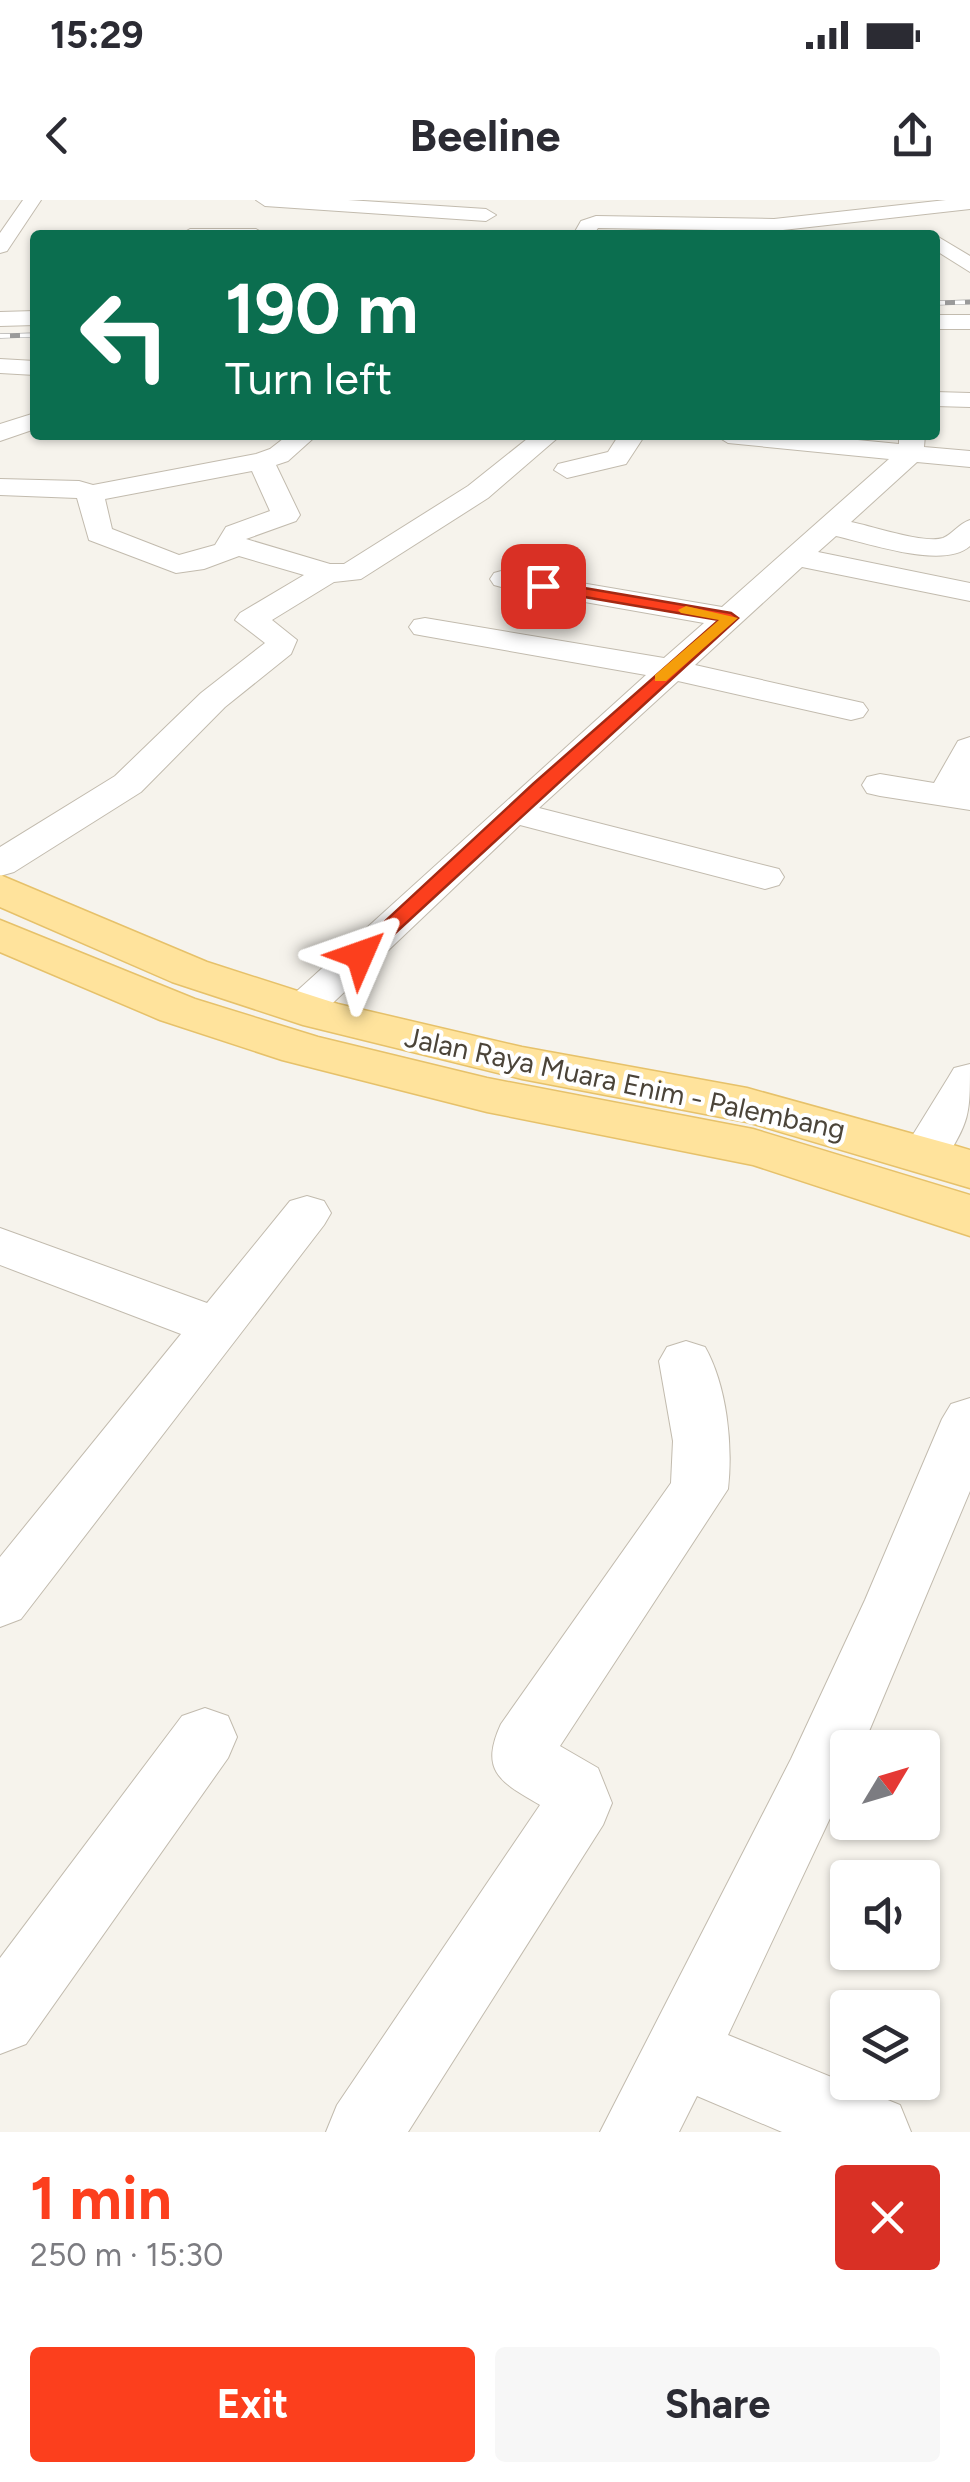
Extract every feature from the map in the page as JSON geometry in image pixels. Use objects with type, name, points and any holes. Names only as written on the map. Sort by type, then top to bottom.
[{"type":"main road","name":"Jalan Raya Muara Enim - Palembang","points":[[0,890],[195,977],[302,1009],[521,1063],[670,1088],[806,1119],[947,1162]]},
{"type":"main road","name":"Jalan Raya Muara Enim - Palembang","points":[[0,934],[63,964],[270,1042],[487,1094],[642,1122],[790,1157],[970,1216]]},
{"type":"street","points":[[1,246],[32,200]]},
{"type":"street","points":[[265,200],[369,211],[486,215]]},
{"type":"street","points":[[585,230],[588,225],[627,211],[774,225],[905,206],[970,203]]},
{"type":"street","points":[[905,206],[923,230]]},
{"type":"street","points":[[941,237],[966,273]]},
{"type":"street","points":[[1,246],[26,245]]},
{"type":"street","points":[[940,269],[966,273]]},
{"type":"street","points":[[0,319],[30,318]]},
{"type":"street","points":[[940,322],[970,322]]},
{"type":"street","points":[[0,366],[30,368]]},
{"type":"street","points":[[940,399],[970,400]]},
{"type":"street","points":[[0,433],[30,424]]},
{"type":"street","points":[[0,487],[80,488],[90,494],[262,461],[279,455],[298,440]]},
{"type":"street","points":[[90,494],[96,529],[121,544],[184,565],[246,546],[328,572],[358,570],[478,492],[542,440]]},
{"type":"street","points":[[567,470],[617,458],[629,440]]},
{"type":"street","points":[[830,440],[912,444],[970,460]]},
{"type":"street","points":[[302,1009],[513,812],[798,557],[912,444]]},
{"type":"street","points":[[173,449],[222,468]]},
{"type":"street","points":[[230,548],[229,541],[236,533],[286,515],[262,461]]},
{"type":"street","points":[[831,526],[932,548],[954,545],[970,529]]},
{"type":"street","points":[[798,557],[970,592]]},
{"type":"street","points":[[0,864],[128,784],[213,700],[280,647],[281,640],[251,620],[328,572]]},
{"type":"street","points":[[505,579],[731,618]]},
{"type":"street","points":[[426,628],[670,669],[851,710]]},
{"type":"street","points":[[880,784],[958,797],[970,748]]},
{"type":"street","points":[[513,812],[766,877]]},
{"type":"street","points":[[947,1162],[970,1078]]},
{"type":"street","points":[[0,1600],[307,1214]]},
{"type":"street","points":[[0,1246],[217,1327]]},
{"type":"street","points":[[364,2132],[578,1803],[575,1790],[524,1760],[524,1745],[699,1489],[703,1467],[701,1438],[686,1361]]},
{"type":"street","points":[[638,2132],[722,1973],[928,1526],[970,1419]]},
{"type":"street","points":[[0,2018],[205,1737]]},
{"type":"street","points":[[680,2052],[874,2132]]},
{"type":"railway","points":[[940,303],[970,302]]},
{"type":"railway","points":[[0,336],[30,335]]},
{"type":"slow traffic","points":[[660,678],[731,618],[686,610]]},
{"type":"route","points":[[360,955],[670,669],[731,618],[543,586]]}]
